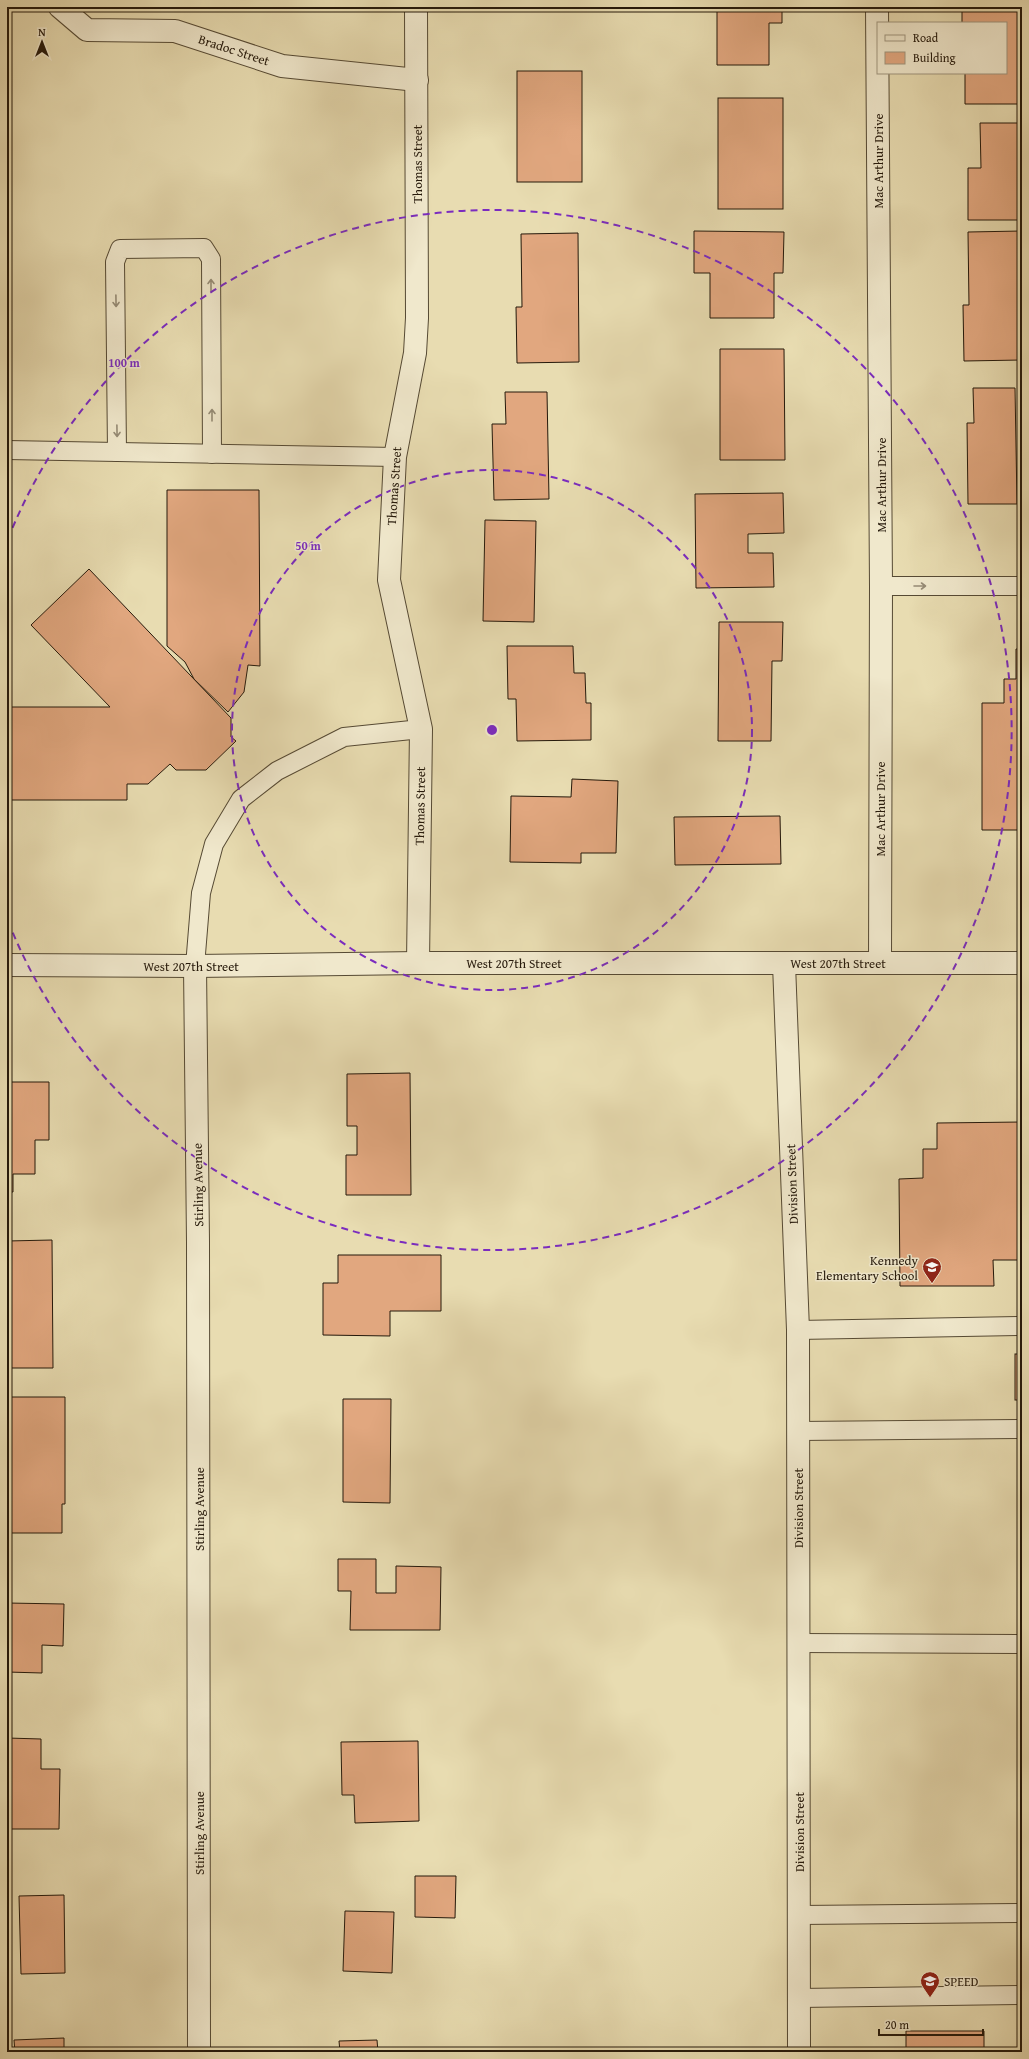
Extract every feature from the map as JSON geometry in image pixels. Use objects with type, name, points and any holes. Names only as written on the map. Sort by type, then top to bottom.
[{"type":"street","name":"Bradoc Street","points":[[60,7],[87,30],[175,31],[282,66],[417,80]]},
{"type":"street","name":"Thomas Street","points":[[416,7],[417,318],[414,354],[395,457],[388,580],[421,729],[418,963]]},
{"type":"street","name":"Mac Arthur Drive","points":[[877,7],[877,22]]},
{"type":"street","name":"Mac Arthur Drive","points":[[877,74],[881,586],[880,963]]},
{"type":"street","name":"West 207th Street","points":[[7,965],[195,966],[418,963],[1022,963]]},
{"type":"street","name":"Division Street","points":[[784,964],[798,1330],[799,2052]]},
{"type":"street","name":"Stirling Avenue","points":[[195,966],[198,1242],[199,2052]]},
{"type":"lane","points":[[117,452],[115,262],[120,249],[204,248],[211,259],[212,454]]},
{"type":"lane","points":[[7,450],[395,457]]},
{"type":"lane","points":[[881,586],[1022,586]]},
{"type":"lane","points":[[195,966],[201,893],[214,844],[241,799],[277,771],[344,737],[421,729]]},
{"type":"lane","points":[[798,1330],[1022,1326]]},
{"type":"lane","points":[[798,1431],[1022,1429]]},
{"type":"lane","points":[[798,1643],[1022,1644]]},
{"type":"lane","points":[[799,1915],[1022,1913]]},
{"type":"lane","points":[[799,1998],[1022,1995]]},
{"type":"building","points":[[717,7],[782,7],[782,23],[769,23],[769,65],[717,65]]},
{"type":"building","points":[[962,7],[1022,7],[1022,104],[965,104],[965,74],[1007,74],[1007,22],[962,22]]},
{"type":"building","points":[[517,71],[582,71],[582,182],[517,182]]},
{"type":"building","points":[[718,98],[783,98],[783,209],[718,209]]},
{"type":"building","points":[[980,123],[1022,123],[1022,220],[968,220],[968,168],[981,168]]},
{"type":"building","points":[[694,231],[784,232],[783,273],[774,273],[774,318],[710,318],[710,273],[694,273]]},
{"type":"building","points":[[1022,231],[1022,360],[964,361],[963,305],[969,305],[968,232]]},
{"type":"building","points":[[578,233],[579,362],[517,363],[516,307],[522,307],[521,234]]},
{"type":"building","points":[[720,349],[784,349],[785,460],[720,460]]},
{"type":"building","points":[[973,388],[1015,388],[1017,504],[968,504],[967,423],[974,423]]},
{"type":"building","points":[[505,392],[547,392],[549,499],[494,500],[492,424],[506,424]]},
{"type":"building","points":[[167,490],[259,490],[260,666],[248,665],[244,692],[228,712],[194,679],[185,662],[167,646]]},
{"type":"building","points":[[783,493],[784,533],[748,534],[748,553],[773,553],[774,587],[696,588],[695,494]]},
{"type":"building","points":[[485,520],[536,521],[534,622],[483,621]]},
{"type":"building","points":[[89,569],[231,718],[231,737],[236,741],[206,770],[176,770],[170,764],[148,784],[127,784],[127,800],[7,800],[7,707],[110,707],[31,625]]},
{"type":"building","points":[[719,622],[783,622],[782,661],[772,661],[771,741],[718,741]]},
{"type":"building","points":[[507,646],[573,646],[574,673],[585,673],[586,703],[591,703],[591,740],[517,741],[516,699],[508,699]]},
{"type":"building","points":[[1016,649],[1022,649],[1022,830],[982,830],[982,703],[1004,703],[1004,679],[1016,679]]},
{"type":"building","points":[[572,779],[618,781],[616,853],[581,853],[581,863],[510,862],[511,796],[571,797]]},
{"type":"building","points":[[780,816],[781,864],[675,865],[674,817]]},
{"type":"building","points":[[410,1073],[411,1195],[346,1195],[346,1155],[357,1155],[357,1126],[347,1126],[347,1074]]},
{"type":"building","points":[[7,1082],[49,1082],[49,1140],[35,1140],[35,1174],[13,1174],[13,1192],[7,1192]]},
{"type":"building","points":[[1022,1122],[1022,1260],[993,1260],[994,1286],[900,1286],[899,1179],[923,1178],[923,1149],[937,1149],[937,1123]]},
{"type":"building","points":[[52,1240],[53,1368],[7,1368],[7,1241]]},
{"type":"building","points":[[338,1255],[441,1255],[441,1311],[390,1311],[390,1336],[323,1335],[323,1283],[338,1283]]},
{"type":"building","points":[[1015,1354],[1022,1354],[1022,1400],[1015,1400]]},
{"type":"building","points":[[7,1397],[65,1397],[65,1504],[62,1504],[62,1533],[7,1533]]},
{"type":"building","points":[[343,1399],[391,1399],[390,1503],[343,1502]]},
{"type":"building","points":[[338,1559],[376,1559],[376,1593],[396,1593],[396,1566],[441,1567],[440,1630],[350,1630],[351,1591],[338,1591]]},
{"type":"building","points":[[7,1603],[64,1604],[63,1646],[42,1645],[42,1673],[7,1672]]},
{"type":"building","points":[[7,1738],[41,1739],[41,1769],[60,1769],[59,1829],[7,1829]]},
{"type":"building","points":[[418,1741],[419,1821],[355,1823],[354,1795],[342,1795],[341,1742]]},
{"type":"building","points":[[415,1876],[456,1876],[455,1918],[415,1917]]},
{"type":"building","points":[[64,1895],[65,1973],[21,1974],[19,1896]]},
{"type":"building","points":[[345,1911],[394,1912],[392,1973],[343,1971]]},
{"type":"building","points":[[906,2031],[984,2031],[984,2050],[1022,2050],[1022,2052],[906,2052]]},
{"type":"building","points":[[64,2038],[64,2052],[15,2052],[14,2040]]},
{"type":"building","points":[[377,2040],[378,2052],[340,2052],[339,2041]]},
{"type":"place","name":"Kennedy Elementary School","points":[[932,1284]]},
{"type":"place","name":"SPEED","points":[[930,1998]]}]
